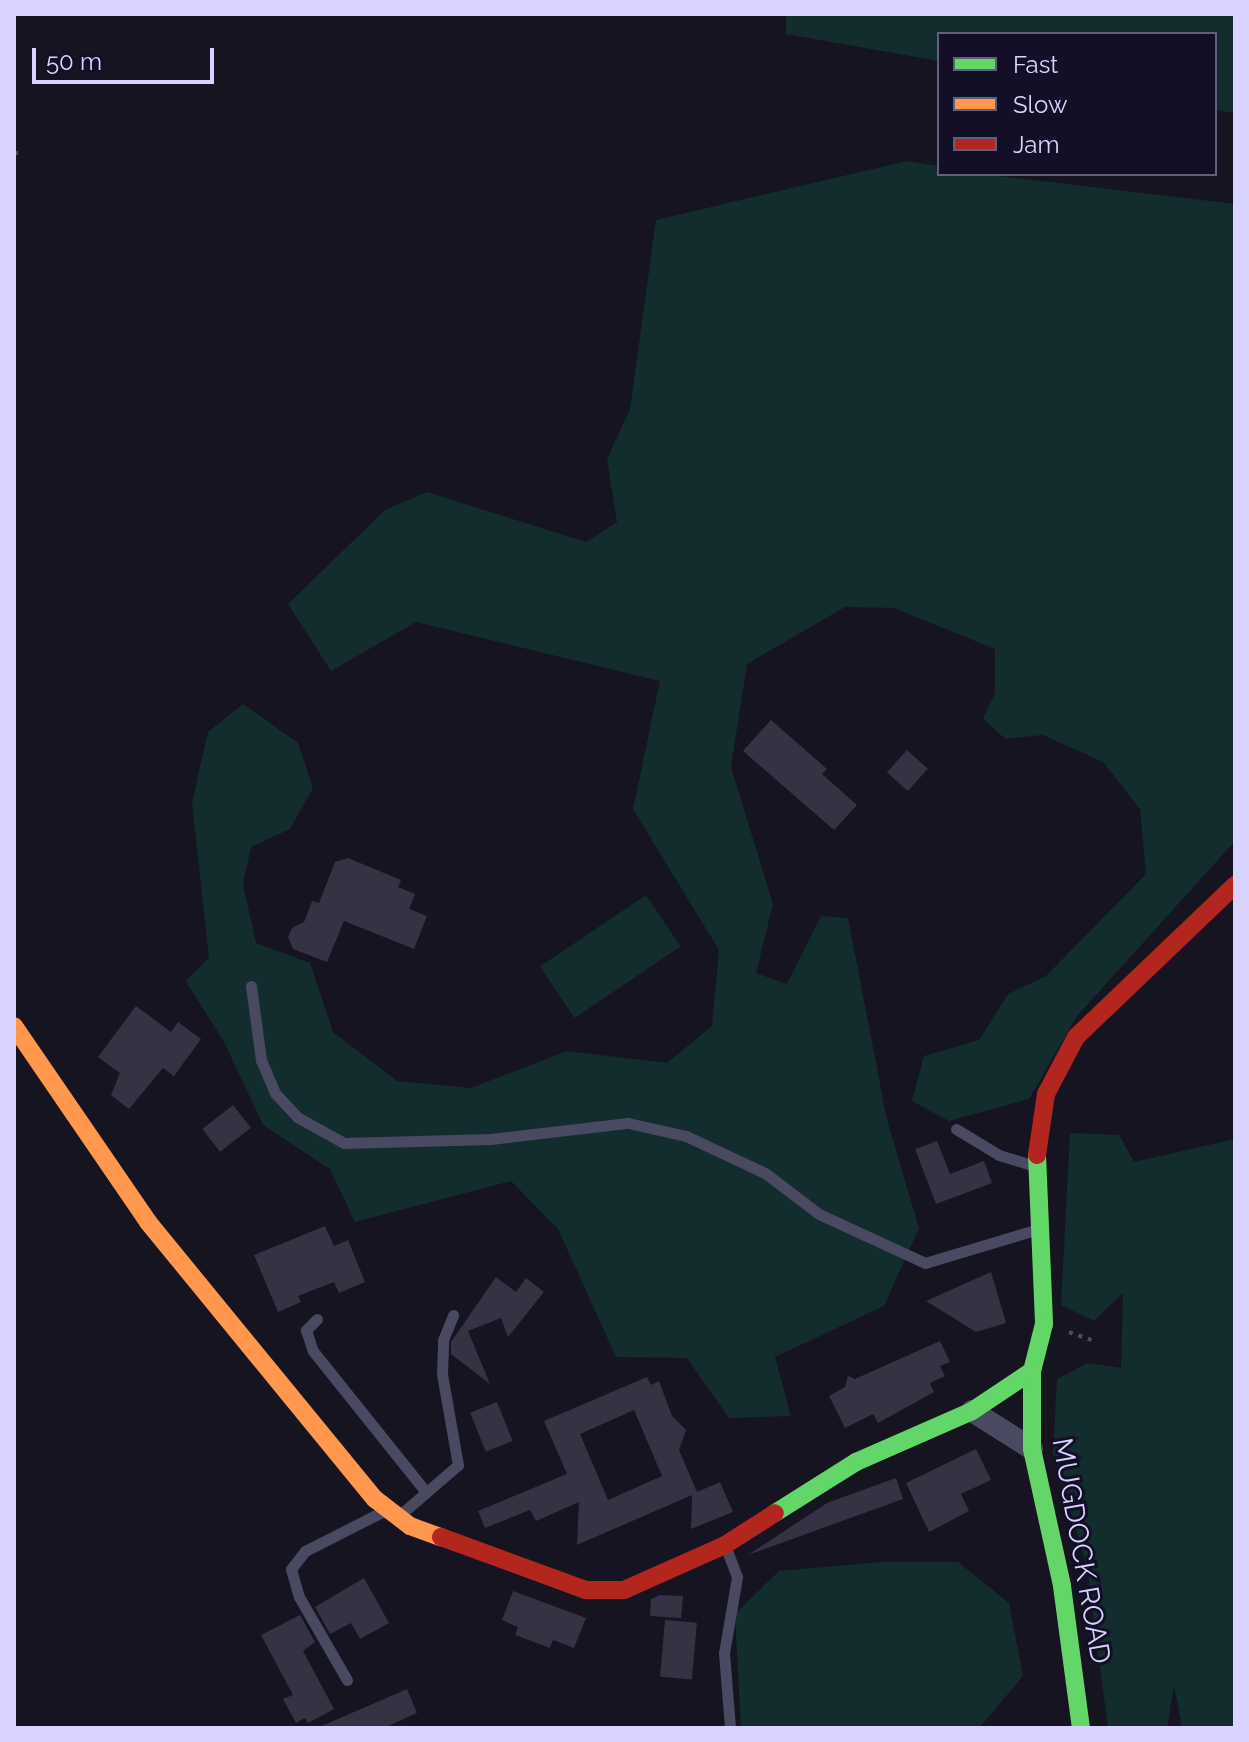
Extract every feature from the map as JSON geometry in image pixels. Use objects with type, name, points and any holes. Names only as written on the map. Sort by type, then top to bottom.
[{"type":"street","name":"MUGDOCK ROAD","points":[[1081,1728],[1062,1586],[1032,1449],[1032,1371],[1044,1324],[1036,1166],[1046,1094],[1076,1037],[1235,885]]},
{"type":"street","points":[[14,1026],[148,1222],[393,1513],[410,1526],[586,1590],[624,1590],[725,1545],[856,1462],[972,1411],[1032,1371]]},
{"type":"street","points":[[972,1411],[1032,1449]]},
{"type":"lane","points":[[251,986],[261,1060],[275,1093],[297,1117],[344,1143],[491,1139],[628,1123],[686,1136],[765,1173],[819,1214],[925,1263],[1039,1229]]},
{"type":"lane","points":[[956,1129],[999,1155],[1036,1166]]},
{"type":"lane","points":[[347,1680],[299,1597],[291,1569],[305,1551],[393,1513],[426,1492],[458,1465],[442,1374],[443,1340],[453,1315]]},
{"type":"lane","points":[[317,1319],[306,1330],[313,1351],[426,1492]]},
{"type":"lane","points":[[725,1545],[737,1577],[724,1653],[730,1728]]},
{"type":"path","points":[[14,153],[23,153]]},
{"type":"green space","points":[[786,14],[1235,14],[1235,113],[1217,110],[1217,32],[937,32],[937,61],[786,34]]},
{"type":"green space","points":[[907,161],[937,166],[937,176],[999,176],[1235,204],[1235,841],[1077,1016],[1029,1099],[949,1121],[912,1101],[924,1056],[979,1040],[1008,994],[1046,976],[1146,874],[1140,809],[1103,762],[1043,735],[1005,739],[983,718],[995,693],[995,649],[894,608],[845,607],[747,664],[731,767],[773,904],[756,973],[787,984],[821,916],[848,918],[887,1120],[919,1228],[884,1306],[775,1357],[791,1416],[729,1418],[687,1358],[616,1357],[558,1229],[511,1181],[355,1222],[330,1169],[263,1125],[224,1042],[186,981],[209,957],[192,802],[208,732],[243,704],[298,743],[313,788],[290,829],[251,847],[243,884],[256,943],[310,963],[333,1032],[397,1081],[471,1088],[567,1051],[667,1063],[712,1026],[719,950],[633,809],[660,681],[416,622],[331,671],[288,604],[385,510],[427,492],[586,542],[617,522],[607,459],[630,409],[656,220]]},
{"type":"green space","points":[[646,895],[681,946],[575,1018],[540,967]]},
{"type":"green space","points":[[1070,1133],[1119,1135],[1134,1162],[1235,1139],[1235,1728],[1182,1728],[1174,1685],[1167,1728],[1108,1728],[1087,1566],[1053,1453],[1057,1379],[1088,1363],[1121,1368],[1123,1293],[1094,1321],[1061,1305]]},
{"type":"green space","points":[[881,1562],[958,1562],[1009,1603],[1023,1676],[979,1728],[741,1728],[735,1614],[779,1571]]},
{"type":"building","points":[[771,720],[827,769],[822,774],[857,805],[834,830],[743,751]]},
{"type":"building","points":[[907,750],[928,769],[908,791],[887,772]]},
{"type":"building","points":[[348,858],[401,880],[398,887],[415,894],[409,909],[427,916],[414,949],[344,921],[327,962],[293,949],[288,937],[292,928],[304,922],[312,901],[319,903],[335,862]]},
{"type":"building","points":[[136,1006],[171,1032],[178,1022],[201,1039],[174,1076],[163,1068],[129,1109],[111,1095],[120,1073],[98,1057]]},
{"type":"building","points":[[233,1105],[251,1128],[220,1152],[202,1129]]},
{"type":"building","points":[[937,1141],[950,1174],[984,1161],[992,1183],[936,1204],[915,1149]]},
{"type":"building","points":[[325,1226],[334,1246],[348,1240],[365,1282],[339,1293],[334,1282],[298,1296],[301,1302],[278,1312],[254,1255]]},
{"type":"building","points":[[991,1272],[1006,1323],[976,1332],[926,1301]]},
{"type":"building","points":[[496,1277],[516,1292],[526,1278],[544,1292],[508,1337],[501,1318],[468,1331],[490,1384],[451,1354],[451,1342]]},
{"type":"building","points":[[940,1341],[950,1362],[940,1366],[945,1376],[930,1383],[934,1392],[878,1423],[873,1414],[845,1428],[829,1396],[845,1387],[848,1376],[855,1379]]},
{"type":"building","points":[[647,1377],[651,1385],[659,1381],[672,1416],[686,1430],[679,1450],[697,1492],[720,1482],[733,1512],[691,1529],[692,1495],[577,1545],[579,1502],[536,1521],[530,1510],[485,1528],[478,1511],[567,1474],[544,1421]],"holes":[[[634,1410],[662,1476],[608,1500],[580,1434]]]},
{"type":"building","points":[[497,1402],[513,1441],[486,1452],[470,1413]]},
{"type":"building","points":[[976,1449],[991,1480],[961,1494],[969,1511],[929,1532],[906,1483]]},
{"type":"building","points":[[896,1478],[903,1499],[748,1555],[827,1503]]},
{"type":"building","points":[[364,1578],[389,1623],[360,1639],[351,1623],[330,1634],[315,1607]]},
{"type":"building","points":[[513,1591],[586,1618],[574,1648],[553,1640],[550,1648],[515,1635],[518,1627],[502,1620]]},
{"type":"building","points":[[660,1595],[683,1596],[681,1618],[650,1616],[651,1599]]},
{"type":"building","points":[[300,1615],[315,1642],[303,1651],[334,1709],[308,1723],[305,1718],[296,1723],[283,1699],[293,1695],[261,1635]]},
{"type":"building","points":[[665,1620],[697,1623],[692,1680],[660,1677]]},
{"type":"building","points":[[407,1689],[417,1713],[384,1728],[317,1728]]},
{"type":"traffic: fast","points":[[1037,1155],[1044,1324],[1032,1371],[1032,1449],[1062,1586],[1081,1728]]},
{"type":"traffic: fast","points":[[775,1513],[856,1462],[972,1411],[1032,1371]]},
{"type":"traffic: slow","points":[[14,1026],[148,1222],[375,1499],[410,1526],[441,1537]]},
{"type":"traffic: jam","points":[[1037,1155],[1046,1094],[1076,1037],[1235,885]]},
{"type":"traffic: jam","points":[[441,1537],[586,1590],[624,1590],[725,1545],[775,1513]]}]
